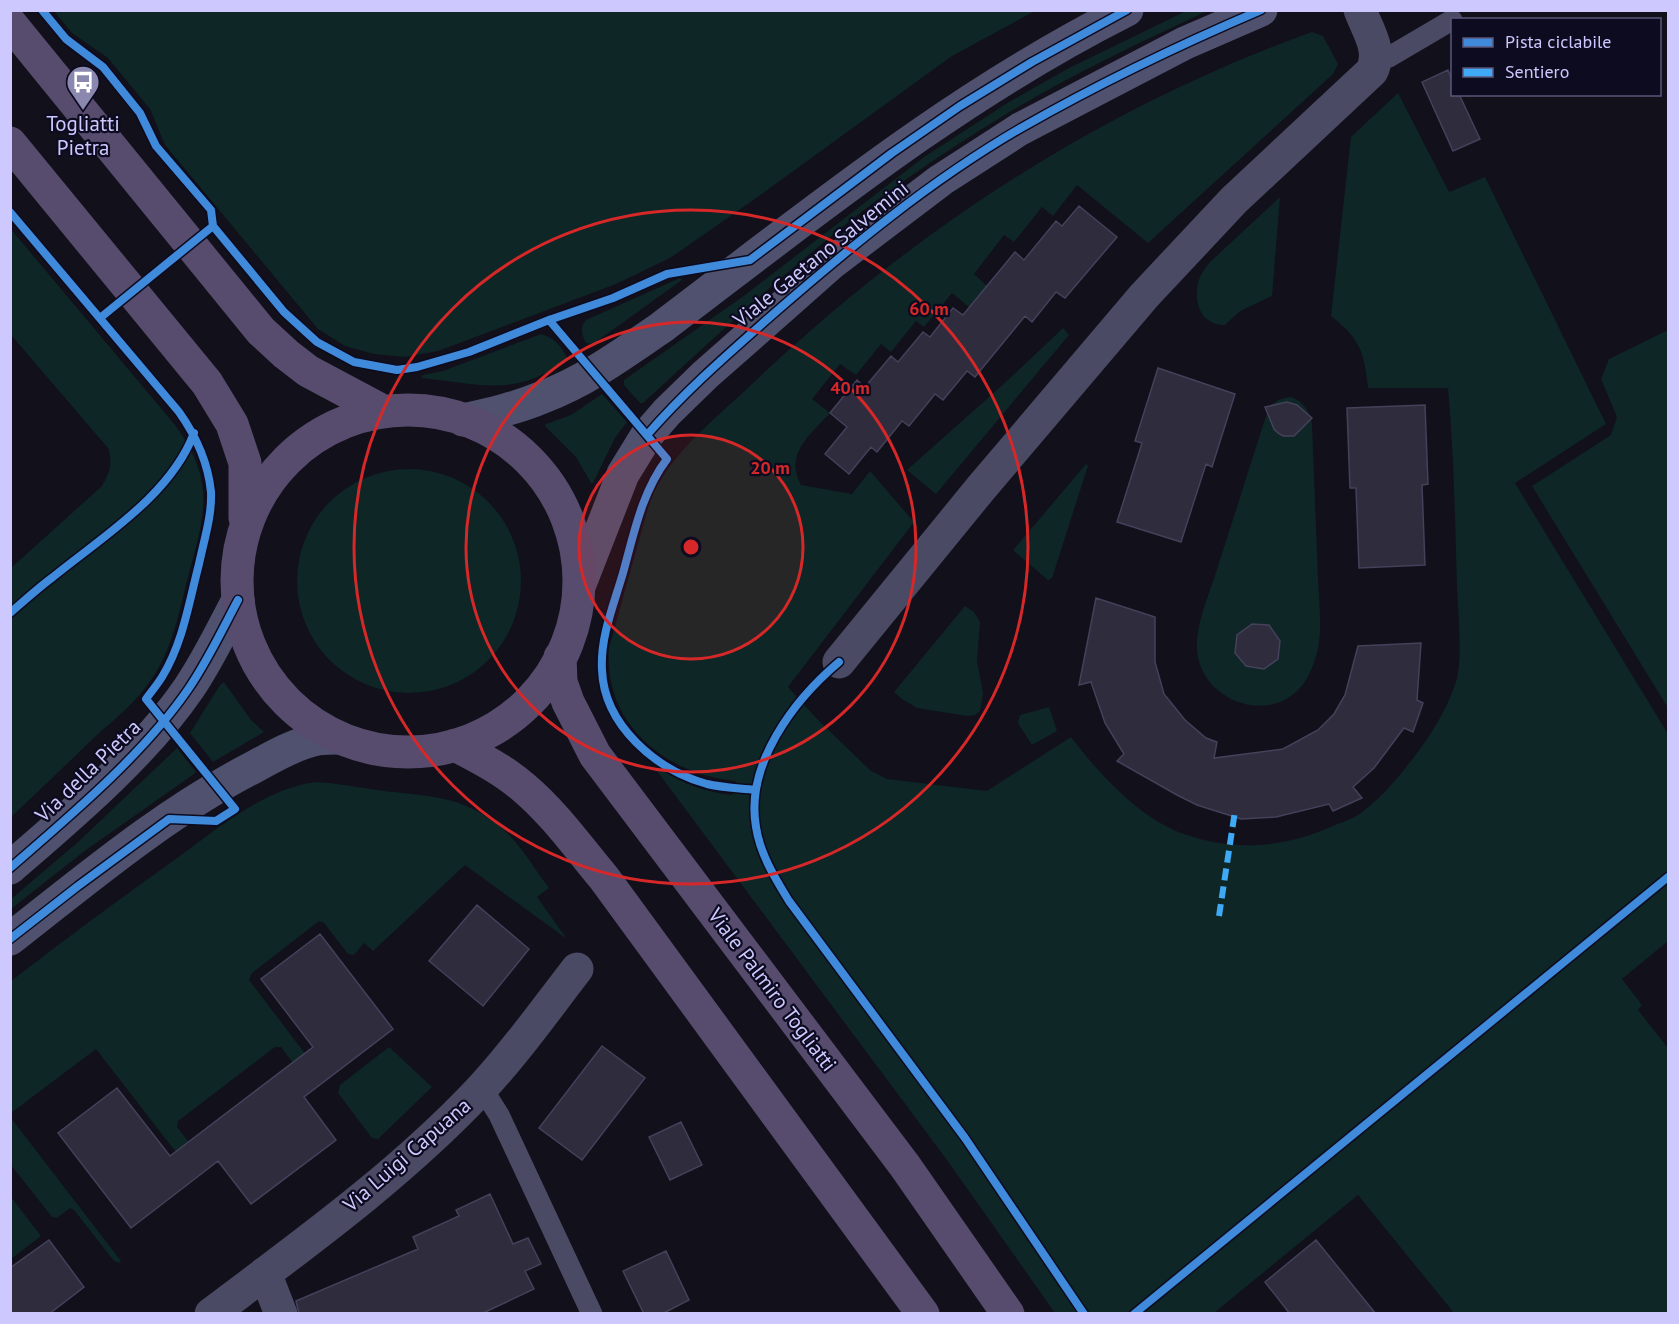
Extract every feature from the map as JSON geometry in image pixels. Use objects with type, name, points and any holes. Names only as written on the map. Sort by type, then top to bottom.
[{"type":"main road","name":"Viale Gaetano Salvemini","points":[[463,420],[544,397],[569,386],[623,353],[671,320],[892,153],[960,106],[1032,62],[1127,10]]},
{"type":"main road","name":"Viale Gaetano Salvemini","points":[[580,584],[623,474],[647,435],[705,375],[833,261],[941,180],[1020,129],[1185,43],[1261,10]]},
{"type":"main road","points":[[10,23],[261,331],[308,371],[383,411]]},
{"type":"main road","points":[[10,143],[207,383],[232,424],[245,463],[244,530],[238,560],[238,600],[242,622],[252,649],[267,676],[286,700],[309,720],[340,738],[372,748],[400,752],[431,750],[472,739],[496,727],[524,707],[546,684],[570,635],[578,607],[580,584],[577,552],[570,525],[550,484],[519,450],[493,432],[440,414],[410,410],[383,411],[337,425],[297,451],[265,487],[244,530]]},
{"type":"main road","name":"Via della Pietra","points":[[10,868],[121,766],[164,721],[206,661],[238,600]]},
{"type":"main road","name":"Viale Palmiro Togliatti","points":[[560,657],[561,682],[568,702],[595,755],[905,1166],[1008,1314]]},
{"type":"main road","points":[[10,939],[169,819],[218,787],[302,744],[318,739],[340,738]]},
{"type":"main road","points":[[455,745],[483,760],[522,786],[564,830],[604,878],[923,1314]]},
{"type":"street","points":[[839,662],[981,488],[1144,296],[1234,200],[1372,71],[1377,60],[1376,50],[1360,10]]},
{"type":"street","name":"Via Luigi Capuana","points":[[211,1314],[388,1176],[451,1120],[482,1088],[577,969]]},
{"type":"street","points":[[265,1273],[281,1314]]},
{"type":"lane","points":[[1456,18],[1469,10]]},
{"type":"lane","points":[[1377,60],[1389,57],[1451,21]]},
{"type":"lane","points":[[482,1088],[499,1115],[592,1314]]},
{"type":"green space","points":[[54,11],[1035,11],[952,56],[670,258],[616,284],[438,351],[405,357],[374,354],[345,346],[318,329],[165,145],[150,109],[108,58],[72,33]]},
{"type":"green space","points":[[1186,11],[1207,11],[1108,58],[1036,96],[961,142],[884,195],[790,270],[643,403],[640,403],[624,385],[624,380],[745,295],[924,157],[1009,102],[1069,68]]},
{"type":"green space","points":[[1312,32],[1323,36],[1338,64],[1333,74],[1148,243],[1077,185],[1053,216],[1042,207],[1014,242],[1004,235],[974,274],[987,286],[1005,337],[952,293],[924,327],[916,321],[891,352],[881,344],[856,375],[840,364],[812,399],[830,413],[808,437],[797,454],[797,474],[801,485],[852,494],[870,471],[914,522],[788,687],[818,720],[871,771],[887,779],[987,791],[1071,737],[1108,781],[1138,808],[1170,828],[1187,835],[1224,844],[1261,845],[1297,839],[1358,815],[1383,794],[1420,749],[1443,712],[1456,682],[1460,649],[1448,388],[1368,388],[1365,364],[1359,347],[1341,324],[1331,316],[1351,137],[1398,93],[1449,192],[1485,177],[1606,424],[1515,483],[1668,734],[1668,941],[1622,979],[1642,1005],[1638,1010],[1668,1048],[1668,1313],[1454,1313],[1358,1195],[1214,1313],[1055,1313],[947,1160],[657,771],[661,769],[686,783],[713,792],[732,795],[736,781],[685,768],[663,756],[628,722],[616,700],[610,675],[609,648],[650,501],[681,452],[708,424],[813,328],[877,275],[944,225],[1013,179],[1084,136],[1158,97]]},
{"type":"green space","points":[[1280,197],[1272,296],[1240,311],[1225,325],[1210,321],[1198,306],[1197,291],[1201,274],[1210,262]]},
{"type":"green space","points":[[10,228],[175,425],[195,460],[203,494],[200,528],[178,618],[155,674],[129,706],[11,817],[11,568],[102,486],[109,472],[110,454],[108,448],[11,335]]},
{"type":"green space","points":[[680,278],[682,280],[593,344],[586,343],[582,331],[586,320]]},
{"type":"green space","points":[[1063,328],[1069,335],[936,494],[907,470],[1008,380]]},
{"type":"green space","points":[[1668,330],[1668,708],[1532,486],[1611,435],[1617,417],[1601,379],[1609,359]]},
{"type":"green space","points":[[541,334],[558,344],[568,360],[530,380],[497,386],[421,378],[423,375],[443,371]]},
{"type":"green space","points":[[602,394],[627,422],[615,438],[591,483],[576,457],[545,426],[571,415]]},
{"type":"green space","points":[[1291,397],[1305,408],[1312,424],[1320,607],[1318,648],[1311,670],[1304,684],[1297,691],[1282,701],[1266,705],[1250,705],[1220,692],[1208,680],[1200,665],[1197,638],[1204,608],[1267,413],[1276,401]]},
{"type":"green space","points":[[1086,464],[1088,466],[1052,578],[1048,580],[1014,549]]},
{"type":"green space","points":[[409,469],[452,478],[471,488],[488,502],[502,519],[512,538],[521,581],[512,624],[502,643],[488,660],[471,674],[452,684],[409,693],[366,684],[347,674],[330,660],[316,643],[306,624],[297,581],[306,538],[316,519],[330,502],[347,488],[366,478]]},
{"type":"green space","points":[[965,606],[974,612],[980,622],[977,661],[983,693],[980,711],[968,716],[917,708],[894,692]]},
{"type":"green space","points":[[224,682],[251,720],[264,732],[213,762],[190,733]]},
{"type":"green space","points":[[1049,707],[1057,731],[1032,745],[1018,723],[1020,715]]},
{"type":"green space","points":[[177,748],[196,772],[194,774],[86,850],[11,909],[11,899],[78,842]]},
{"type":"green space","points":[[315,782],[435,797],[481,813],[505,830],[549,888],[537,897],[567,939],[465,865],[373,951],[364,943],[354,955],[348,954],[324,923],[319,921],[252,973],[249,980],[313,1064],[299,1071],[281,1047],[275,1047],[178,1121],[177,1127],[195,1150],[182,1160],[96,1049],[11,1113],[11,981],[223,824],[276,793]]},
{"type":"green space","points":[[389,1047],[432,1087],[378,1139],[372,1138],[338,1093],[340,1085]]},
{"type":"green space","points":[[11,1118],[121,1261],[119,1263],[114,1261],[74,1210],[70,1208],[57,1218],[52,1217],[11,1165]]},
{"type":"green space","points":[[11,1197],[41,1236],[10,1259]]},
{"type":"building","points":[[1448,70],[1451,78],[1451,96],[1460,96],[1480,139],[1453,151],[1422,82]]},
{"type":"building","points":[[1079,206],[1117,237],[1065,298],[1056,292],[1032,322],[1025,316],[975,377],[967,371],[943,400],[935,394],[909,426],[902,421],[877,452],[871,447],[849,474],[825,454],[847,427],[830,413],[857,380],[865,387],[891,356],[898,362],[923,332],[930,337],[953,308],[963,315],[1015,252],[1024,260],[1056,221],[1062,226]]},
{"type":"building","points":[[1158,368],[1235,394],[1212,467],[1206,464],[1181,542],[1117,522],[1142,443],[1135,441]]},
{"type":"building","points":[[1287,402],[1297,405],[1312,418],[1294,436],[1283,436],[1274,429],[1265,407]]},
{"type":"building","points":[[1425,405],[1428,484],[1422,485],[1425,565],[1359,568],[1356,488],[1350,488],[1347,408]]},
{"type":"building","points":[[1096,598],[1155,617],[1155,662],[1164,694],[1185,720],[1206,738],[1217,742],[1214,758],[1283,749],[1318,730],[1334,714],[1345,695],[1358,646],[1421,643],[1417,700],[1423,703],[1413,732],[1404,728],[1374,768],[1353,787],[1362,798],[1333,811],[1329,804],[1276,817],[1241,819],[1197,805],[1117,761],[1124,754],[1105,723],[1091,682],[1079,685]]},
{"type":"building","points":[[1252,624],[1269,625],[1280,641],[1278,659],[1264,669],[1246,666],[1235,653],[1237,635]]},
{"type":"building","points":[[477,905],[529,949],[483,1006],[429,961]]},
{"type":"building","points":[[320,934],[393,1029],[304,1097],[336,1140],[251,1204],[218,1161],[131,1228],[58,1133],[117,1088],[170,1156],[313,1047],[261,979]]},
{"type":"building","points":[[602,1046],[645,1078],[582,1160],[539,1128]]},
{"type":"building","points":[[681,1122],[702,1165],[670,1180],[649,1137]]},
{"type":"building","points":[[490,1194],[513,1244],[528,1238],[541,1264],[525,1271],[534,1289],[481,1314],[299,1314],[296,1301],[418,1249],[413,1237],[459,1216],[456,1210]]},
{"type":"building","points":[[49,1240],[84,1287],[49,1314],[10,1314],[10,1268]]},
{"type":"building","points":[[1316,1240],[1376,1314],[1290,1314],[1265,1282]]},
{"type":"building","points":[[666,1251],[689,1300],[662,1314],[644,1314],[623,1271]]},
{"type":"marked path","points":[[1219,916],[1235,811]]},
{"type":"cycle path","points":[[42,10],[66,39],[103,67],[140,113],[156,146],[211,210],[213,226],[284,312],[317,342],[354,362],[397,370],[417,367],[469,352],[549,320],[613,298],[667,274],[750,260],[892,153],[960,106],[1032,62],[1127,10]]},
{"type":"cycle path","points":[[647,435],[676,403],[739,344],[861,240],[923,192],[988,148],[1079,96],[1169,51],[1261,10]]},
{"type":"cycle path","points":[[10,212],[179,412],[200,450],[211,492],[207,528],[180,636],[169,664],[146,699],[235,809],[216,821],[169,819],[10,939]]},
{"type":"cycle path","points":[[100,318],[213,226]]},
{"type":"cycle path","points":[[549,320],[667,459],[651,485],[640,513],[605,633],[602,670],[605,690],[612,709],[636,742],[669,768],[707,784],[756,790]]},
{"type":"cycle path","points":[[10,613],[113,530],[152,495],[169,476],[194,433]]},
{"type":"cycle path","points":[[10,868],[105,783],[171,713],[215,645],[238,600]]},
{"type":"cycle path","points":[[839,662],[822,677],[790,714],[766,757],[758,780],[755,803],[756,827],[761,847],[773,875],[789,901],[965,1138],[1084,1314]]},
{"type":"cycle path","points":[[1134,1314],[1668,877]]},
{"type":"place","name":"Togliatti Pietra","points":[[83,111]]}]
